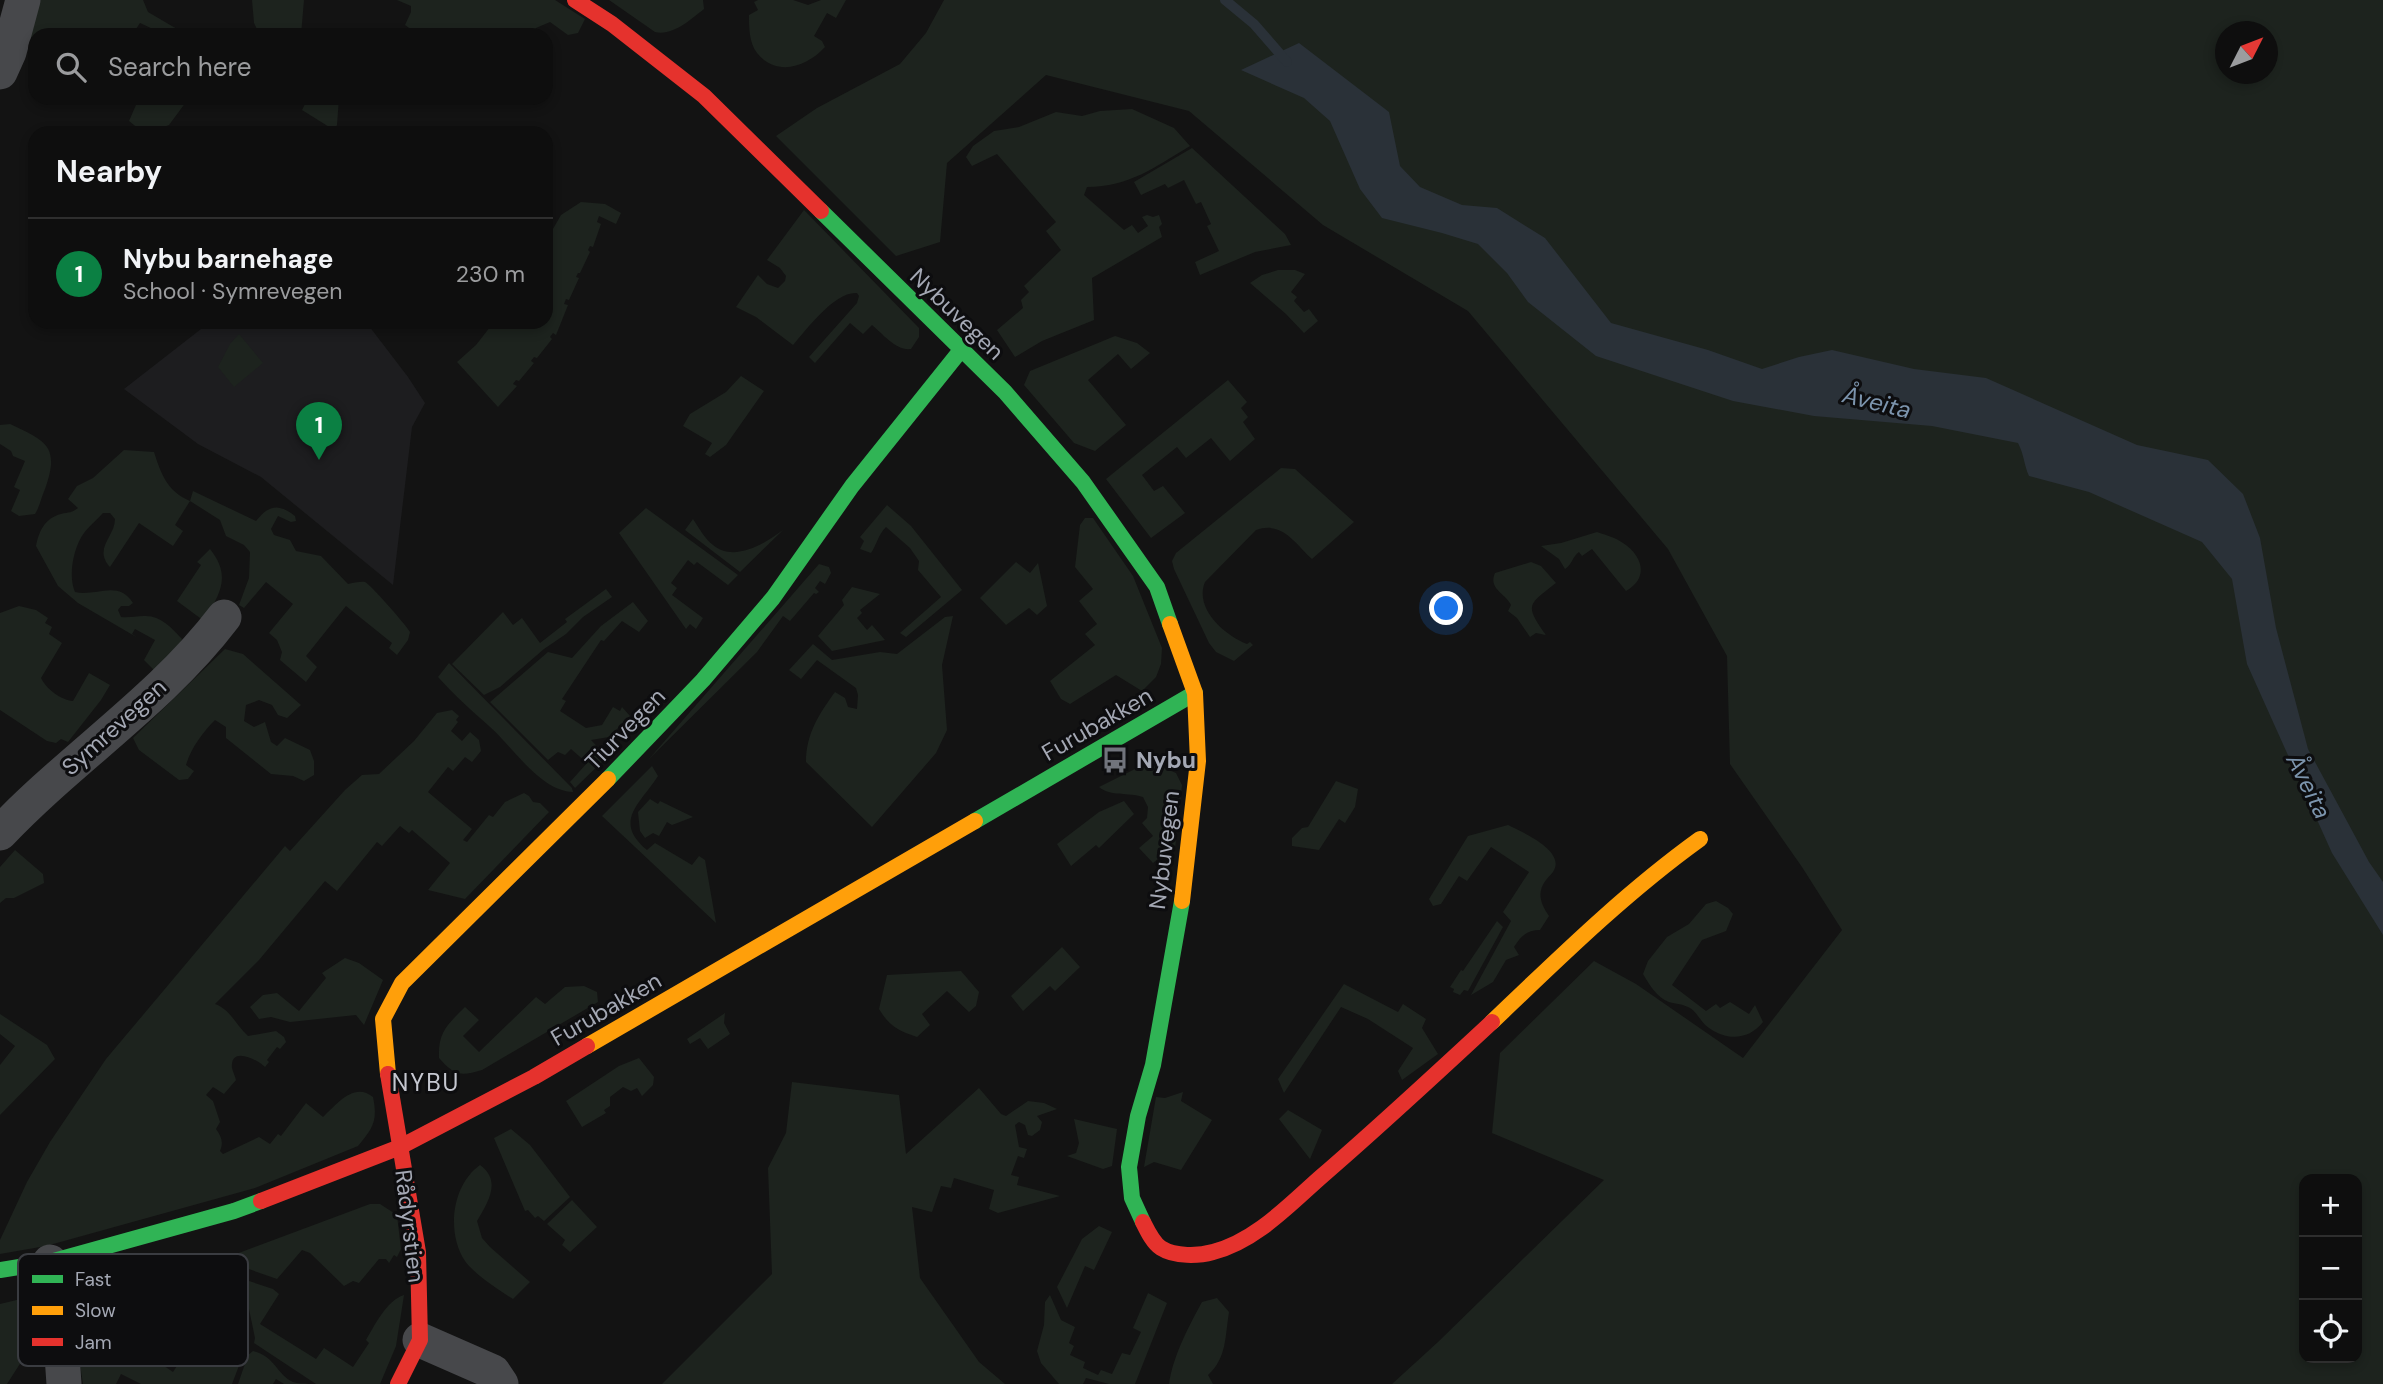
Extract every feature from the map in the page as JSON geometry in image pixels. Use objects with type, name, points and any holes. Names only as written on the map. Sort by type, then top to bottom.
[{"type":"street","points":[[0,72],[9,52],[23,0]]},
{"type":"street","name":"Nybuvegen","points":[[575,0],[612,24],[704,96],[1005,392],[1049,441],[1123,536],[1157,587],[1195,693],[1198,761],[1182,903],[1153,1065],[1138,1115],[1129,1167],[1132,1198],[1148,1232],[1161,1248],[1186,1255],[1213,1252],[1241,1240],[1277,1215],[1393,1115],[1581,937],[1668,862],[1700,839]]},
{"type":"street","name":"Tiurvegen","points":[[400,1147],[390,1089],[383,1018],[402,983],[569,821],[703,680],[773,598],[852,486],[961,350]]},
{"type":"street","name":"Symrevegen","points":[[0,833],[67,768],[103,739],[164,682],[205,642],[224,617]]},
{"type":"street","name":"Furubakken","points":[[79,1254],[234,1212],[400,1147],[534,1077],[1195,693]]},
{"type":"street","name":"Rådyrstien","points":[[398,1384],[420,1340],[418,1252],[400,1147]]},
{"type":"street","name":"Furubakken","points":[[0,1270],[18,1267]]},
{"type":"street","points":[[420,1340],[493,1373],[501,1384]]},
{"type":"street","points":[[63,1366],[64,1384]]},
{"type":"shaded area","points":[[32,0],[143,0],[148,12],[175,28],[151,28],[140,23],[137,28],[28,28],[28,37],[21,37]]},
{"type":"shaded area","points":[[252,0],[304,0],[302,28],[256,28]]},
{"type":"shaded area","points":[[397,0],[555,0],[585,19],[578,33],[568,35],[550,22],[536,28],[409,28],[405,25],[411,6]]},
{"type":"shaded area","points":[[609,0],[703,0],[704,9],[675,29],[662,33],[655,32]]},
{"type":"shaded area","points":[[793,0],[808,5],[821,0],[846,0],[836,18],[827,13],[814,36],[822,41],[825,47],[801,64],[783,67],[765,61],[752,45],[749,15],[758,10],[754,2]]},
{"type":"shaded area","points":[[944,0],[2383,0],[2383,1384],[1392,1384],[1604,1180],[1492,1133],[1500,1053],[1594,961],[1636,984],[1743,1058],[1842,930],[1730,764],[1727,656],[1668,549],[1468,311],[1323,225],[1189,111],[1046,75],[947,163],[940,242],[896,256],[776,136],[817,108],[900,64],[926,33]]},
{"type":"shaded area","points":[[136,105],[184,105],[166,126],[135,126],[129,121]]},
{"type":"shaded area","points":[[304,105],[338,105],[337,125],[328,126],[302,110]]},
{"type":"shaded area","points":[[1132,109],[1174,128],[1190,146],[1129,180],[1087,187],[1084,195],[1124,230],[1132,225],[1138,233],[1148,226],[1142,217],[1159,215],[1162,237],[1092,278],[1094,320],[1042,341],[1015,357],[997,330],[1023,308],[1021,300],[1029,292],[1024,286],[1061,250],[1046,231],[1056,222],[997,154],[972,166],[966,157],[973,146],[994,131],[1019,127],[1056,112],[1082,116],[1100,111]]},
{"type":"shaded area","points":[[1192,148],[1285,234],[1291,245],[1255,252],[1200,275],[1195,262],[1219,251],[1207,226],[1211,224],[1201,202],[1196,204],[1184,180],[1168,188],[1165,184],[1141,195],[1134,182]]},
{"type":"shaded area","points":[[581,202],[605,204],[621,213],[616,224],[599,216],[597,222],[601,224],[593,247],[590,246],[588,250],[590,252],[576,277],[579,278],[569,300],[566,299],[564,304],[568,305],[556,335],[553,333],[550,337],[552,339],[537,358],[534,357],[531,361],[534,363],[519,381],[516,380],[513,384],[517,386],[498,407],[457,362],[489,329],[553,329],[553,229],[561,215]]},
{"type":"shaded area","points":[[804,210],[919,328],[919,337],[911,349],[895,345],[872,325],[863,334],[850,323],[815,363],[809,357],[857,303],[857,293],[849,294],[831,304],[793,345],[756,317],[736,307],[758,275],[767,284],[778,288],[785,281],[786,276],[780,268],[767,260]]},
{"type":"shaded area","points":[[1278,270],[1295,270],[1305,274],[1291,292],[1297,297],[1294,301],[1304,312],[1309,309],[1318,321],[1304,333],[1250,283],[1262,275]]},
{"type":"shaded area","points":[[201,329],[371,329],[425,403],[412,427],[393,585],[261,477],[198,444],[124,389]]},
{"type":"shaded area","points":[[239,334],[263,363],[234,387],[218,367],[230,344]]},
{"type":"shaded area","points":[[1115,336],[1137,343],[1150,353],[1131,369],[1118,354],[1088,380],[1126,425],[1095,451],[1074,443],[1024,385],[1030,371]]},
{"type":"shaded area","points":[[741,376],[764,391],[726,445],[710,457],[705,454],[712,443],[683,426],[690,414],[726,392]]},
{"type":"shaded area","points":[[1228,380],[1247,402],[1241,408],[1248,417],[1243,422],[1255,439],[1230,461],[1211,438],[1186,458],[1177,447],[1142,475],[1154,491],[1163,486],[1185,513],[1151,538],[1106,479]]},
{"type":"shaded area","points":[[10,424],[41,441],[50,454],[49,475],[35,514],[19,516],[11,511],[20,490],[14,487],[25,461],[13,456],[11,451],[0,444],[0,425]]},
{"type":"shaded area","points":[[124,450],[154,452],[159,468],[170,487],[190,501],[175,525],[183,531],[173,546],[139,523],[110,567],[105,560],[104,548],[115,519],[110,513],[103,513],[86,530],[77,546],[72,570],[73,585],[75,592],[121,592],[133,603],[121,606],[118,610],[121,617],[150,616],[165,623],[182,639],[178,649],[158,674],[144,660],[155,640],[135,629],[132,634],[138,638],[78,603],[58,586],[36,546],[41,530],[47,522],[55,516],[78,508],[68,499],[77,486],[93,478]]},
{"type":"shaded area","points":[[1281,468],[1295,469],[1354,522],[1312,559],[1280,531],[1273,528],[1256,530],[1205,582],[1204,601],[1213,619],[1238,640],[1253,645],[1234,661],[1216,652],[1209,643],[1172,561],[1176,553]]},
{"type":"shaded area","points":[[193,491],[256,521],[270,509],[279,508],[289,512],[295,516],[296,521],[291,522],[278,516],[271,529],[274,535],[290,540],[296,551],[321,556],[348,584],[368,584],[410,632],[408,640],[397,655],[389,648],[392,643],[346,606],[306,656],[317,667],[306,682],[280,660],[282,652],[277,640],[269,633],[293,604],[266,582],[244,608],[239,605],[249,578],[250,552],[244,545],[226,536],[220,520],[190,501]]},
{"type":"shaded area","points":[[887,505],[911,526],[962,590],[906,637],[900,633],[941,597],[918,570],[919,561],[910,548],[886,527],[871,553],[860,549],[864,541],[860,537]]},
{"type":"shaded area","points":[[646,508],[738,575],[728,585],[697,562],[694,565],[688,560],[671,583],[677,588],[672,595],[703,618],[696,629],[690,624],[686,629],[619,533]]},
{"type":"shaded area","points":[[1085,518],[1093,518],[1133,576],[1162,648],[1161,664],[1156,677],[1142,691],[1116,675],[1070,704],[1061,699],[1050,681],[1095,645],[1085,634],[1097,624],[1079,601],[1093,589],[1075,567],[1080,525]]},
{"type":"shaded area","points":[[693,519],[710,543],[730,552],[750,549],[783,530],[740,572],[685,530]]},
{"type":"shaded area","points":[[1597,532],[1623,543],[1639,560],[1641,567],[1638,580],[1626,591],[1592,549],[1582,556],[1579,552],[1565,569],[1559,559],[1541,546]]},
{"type":"shaded area","points":[[210,549],[220,567],[221,584],[205,618],[200,618],[177,601],[201,565],[197,562]]},
{"type":"shaded area","points":[[1016,562],[1030,573],[1038,563],[1047,606],[1037,615],[1029,608],[1006,625],[980,598]]},
{"type":"shaded area","points":[[1531,562],[1541,566],[1556,583],[1532,606],[1534,617],[1546,635],[1536,633],[1530,637],[1517,618],[1508,611],[1511,605],[1495,587],[1493,578],[1495,573]]},
{"type":"shaded area","points":[[819,564],[829,567],[831,573],[825,584],[820,581],[815,588],[819,592],[814,593],[790,621],[783,616],[757,652],[649,759]]},
{"type":"shaded area","points":[[852,587],[880,594],[860,610],[862,613],[857,618],[867,630],[872,625],[885,640],[832,651],[818,636],[844,605],[842,600]]},
{"type":"shaded area","points":[[606,589],[612,597],[583,617],[500,687],[484,695],[452,664],[503,612],[513,625],[522,618],[540,643],[567,622],[565,619]]},
{"type":"shaded area","points":[[633,602],[648,621],[639,632],[622,621],[604,641],[601,640],[562,699],[566,701],[560,711],[586,728],[602,725],[613,707],[620,711],[622,707],[630,716],[609,737],[591,740],[607,757],[575,788],[570,782],[587,763],[571,749],[565,755],[558,752],[548,760],[490,702],[548,652],[572,658],[601,626]]},
{"type":"shaded area","points":[[19,606],[36,610],[48,618],[45,623],[52,627],[49,634],[62,643],[41,678],[50,690],[73,701],[89,673],[110,685],[68,742],[61,739],[56,743],[47,741],[0,710],[0,613]]},
{"type":"shaded area","points":[[953,616],[942,665],[947,730],[936,753],[872,827],[806,762],[811,733],[829,700],[835,692],[845,698],[848,707],[857,709],[856,688],[817,660],[801,679],[789,670],[813,644],[832,660],[880,652],[897,654],[945,617]]},
{"type":"shaded area","points":[[225,649],[243,654],[301,705],[287,718],[278,715],[272,705],[259,700],[246,705],[244,721],[254,727],[265,722],[271,742],[277,746],[285,738],[310,750],[314,761],[314,775],[304,781],[293,776],[271,774],[226,738],[226,727],[215,720],[191,752],[186,765],[194,771],[188,779],[179,780],[139,750],[133,738]]},
{"type":"shaded area","points":[[449,663],[573,792],[561,790],[538,776],[444,684],[438,677]]},
{"type":"shaded area","points":[[452,710],[459,716],[451,731],[462,741],[470,732],[479,740],[481,751],[472,762],[465,757],[453,771],[448,767],[428,792],[472,829],[463,840],[467,842],[489,815],[493,817],[505,802],[524,793],[549,812],[465,899],[428,890],[450,863],[412,830],[409,833],[400,826],[382,846],[377,842],[337,891],[325,881],[259,960],[215,1004],[229,1013],[248,1036],[276,1031],[286,1042],[280,1049],[277,1047],[265,1067],[245,1056],[235,1057],[232,1068],[236,1080],[224,1094],[213,1087],[206,1095],[213,1101],[220,1122],[216,1129],[221,1139],[220,1151],[223,1154],[259,1137],[270,1144],[278,1134],[281,1136],[306,1103],[323,1117],[346,1096],[359,1092],[373,1097],[375,1112],[371,1129],[358,1146],[255,1188],[46,1246],[0,1254],[0,1240],[27,1182],[50,1142],[106,1059],[285,846],[290,851],[362,775],[379,774],[414,741],[437,713]]},
{"type":"shaded area","points":[[1155,764],[1176,773],[1182,785],[1175,849],[1166,852],[1153,863],[1139,848],[1153,836],[1142,823],[1147,818],[1148,807],[1143,797],[1109,792],[1099,787],[1141,766]]},
{"type":"shaded area","points":[[652,766],[658,776],[633,812],[632,830],[647,850],[655,843],[692,865],[699,856],[705,860],[716,923],[602,816]]},
{"type":"shaded area","points":[[1336,781],[1358,789],[1355,807],[1345,823],[1339,819],[1319,850],[1292,846],[1292,838],[1302,828],[1308,827]]},
{"type":"shaded area","points":[[650,799],[693,817],[672,825],[667,822],[659,836],[653,833],[645,838],[640,831],[638,812]]},
{"type":"shaded area","points":[[1124,801],[1134,814],[1099,848],[1096,845],[1071,866],[1057,844],[1099,812]]},
{"type":"shaded area","points":[[1508,825],[1541,843],[1554,857],[1556,864],[1553,872],[1540,894],[1549,916],[1540,930],[1528,932],[1519,940],[1514,947],[1519,955],[1506,960],[1493,982],[1471,995],[1511,921],[1503,912],[1529,872],[1491,847],[1467,881],[1459,876],[1441,904],[1433,906],[1429,899],[1468,836]]},
{"type":"shaded area","points":[[15,850],[43,874],[44,883],[0,903],[0,867]]},
{"type":"shaded area","points":[[1716,901],[1733,914],[1726,931],[1702,940],[1672,985],[1706,1011],[1716,1004],[1720,1008],[1730,1002],[1749,1014],[1755,1005],[1763,1022],[1751,1032],[1737,1037],[1716,1032],[1706,1026],[1690,1008],[1665,1000],[1643,974],[1648,961],[1667,937],[1689,924],[1706,904]]},
{"type":"shaded area","points":[[1497,921],[1503,927],[1468,991],[1464,990],[1460,995],[1453,992],[1454,989],[1450,987]]},
{"type":"shaded area","points":[[1062,947],[1080,967],[1055,991],[1050,986],[1023,1011],[1011,996]]},
{"type":"shaded area","points":[[345,958],[359,963],[383,980],[364,1025],[356,1015],[290,1022],[271,1017],[259,1019],[250,1007],[263,995],[277,993],[299,1011],[326,978],[322,973]]},
{"type":"shaded area","points":[[961,971],[979,992],[976,1006],[969,1012],[947,991],[922,1014],[930,1025],[917,1037],[895,1027],[879,1009],[887,975]]},
{"type":"shaded area","points":[[1344,984],[1398,1012],[1403,1004],[1426,1019],[1422,1028],[1438,1054],[1402,1080],[1398,1071],[1413,1048],[1368,1019],[1341,1007],[1284,1093],[1278,1079]]},
{"type":"shaded area","points":[[584,986],[597,992],[598,1002],[482,1070],[458,1073],[439,1058],[442,1035],[465,1007],[479,1020],[463,1036],[479,1052],[536,997],[545,1004],[565,987]]},
{"type":"shaded area","points":[[725,1013],[724,1023],[730,1034],[708,1049],[700,1038],[690,1044],[687,1039]]},
{"type":"shaded area","points":[[0,1014],[47,1045],[55,1059],[0,1115],[0,1065],[15,1046],[0,1034]]},
{"type":"shaded area","points":[[639,1058],[654,1077],[653,1085],[642,1096],[637,1088],[631,1091],[623,1087],[610,1097],[610,1106],[604,1110],[606,1113],[582,1127],[566,1101],[619,1066]]},
{"type":"shaded area","points":[[792,1082],[899,1095],[906,1154],[979,1088],[1001,1114],[1006,1116],[1028,1101],[1044,1103],[1057,1109],[1037,1116],[1042,1122],[1040,1130],[1032,1136],[1028,1135],[1025,1125],[1019,1122],[1015,1125],[1019,1147],[1027,1149],[1024,1158],[1018,1156],[1011,1175],[1019,1177],[1017,1185],[1060,1196],[998,1213],[989,1209],[994,1190],[954,1178],[951,1188],[941,1186],[932,1212],[912,1207],[920,1278],[979,1362],[1005,1384],[662,1384],[772,1274],[768,1168],[786,1133]]},
{"type":"shaded area","points":[[1183,1092],[1181,1101],[1212,1120],[1181,1170],[1154,1162],[1144,1167],[1156,1097],[1165,1098]]},
{"type":"shaded area","points":[[1288,1110],[1322,1130],[1310,1159],[1279,1119]]},
{"type":"shaded area","points":[[1074,1119],[1117,1129],[1112,1166],[1103,1169],[1067,1156],[1076,1153],[1079,1143]]},
{"type":"shaded area","points":[[511,1129],[530,1145],[570,1197],[544,1221],[538,1216],[535,1218],[528,1210],[525,1211],[494,1138]]},
{"type":"shaded area","points":[[480,1165],[487,1171],[492,1185],[489,1199],[477,1221],[482,1238],[530,1282],[513,1299],[469,1266],[455,1237],[458,1197],[463,1184]]},
{"type":"shaded area","points":[[572,1200],[597,1227],[570,1252],[562,1245],[565,1240],[547,1224]]},
{"type":"shaded area","points":[[370,1204],[380,1204],[397,1215],[401,1249],[397,1257],[394,1255],[389,1263],[386,1259],[379,1259],[359,1283],[353,1281],[344,1286],[310,1253],[302,1250],[277,1279],[248,1269],[248,1254],[236,1254]]},
{"type":"shaded area","points":[[1099,1226],[1112,1232],[1094,1270],[1085,1266],[1067,1308],[1057,1287],[1082,1239]]},
{"type":"shaded area","points":[[248,1281],[273,1289],[279,1294],[260,1324],[316,1359],[324,1348],[353,1367],[369,1343],[366,1340],[382,1314],[392,1302],[404,1295],[396,1346],[380,1384],[316,1384],[254,1343],[248,1304]]},
{"type":"shaded area","points":[[1148,1293],[1167,1303],[1135,1384],[1109,1384],[1086,1378],[1083,1384],[1059,1384],[1041,1363],[1037,1351],[1044,1325],[1045,1302],[1050,1295],[1061,1320],[1075,1327],[1069,1343],[1074,1346],[1070,1355],[1085,1362],[1083,1368],[1098,1375],[1101,1370],[1112,1374],[1122,1353],[1130,1355],[1141,1332],[1133,1328]]},
{"type":"shaded area","points":[[1217,1298],[1229,1312],[1222,1354],[1208,1375],[1213,1384],[1169,1384],[1178,1352],[1202,1302]]},
{"type":"shaded area","points":[[18,1300],[19,1366],[7,1384],[0,1384],[0,1304]]},
{"type":"shaded area","points":[[253,1351],[261,1354],[287,1379],[309,1384],[284,1384],[276,1379],[273,1384],[238,1384],[244,1366],[248,1366],[248,1355]]},
{"type":"shaded area","points":[[80,1366],[164,1366],[173,1372],[177,1366],[239,1366],[232,1384],[141,1384],[121,1374],[116,1384],[83,1384]]},
{"type":"water","points":[[1299,43],[1389,112],[1400,166],[1420,187],[1462,205],[1497,208],[1545,238],[1611,323],[1708,350],[1762,369],[1832,350],[1914,369],[1986,378],[2137,445],[2208,460],[2243,494],[2260,538],[2276,628],[2308,749],[2369,862],[2383,882],[2383,935],[2332,853],[2247,664],[2232,579],[2202,542],[2089,492],[2029,476],[2018,443],[1932,426],[1814,416],[1733,401],[1596,356],[1528,302],[1507,273],[1478,244],[1382,218],[1360,189],[1330,121],[1304,98],[1241,70]]},
{"type":"waterway","name":"Åveita","points":[[1225,0],[1254,24],[1287,62]]},
{"type":"traffic: fast","points":[[821,211],[1005,392],[1083,482],[1157,587],[1170,624]]},
{"type":"traffic: fast","points":[[608,779],[703,680],[773,598],[852,486],[961,350]]},
{"type":"traffic: fast","points":[[975,821],[1195,693]]},
{"type":"traffic: fast","points":[[1143,1222],[1132,1198],[1129,1167],[1138,1116],[1153,1065],[1182,901]]},
{"type":"traffic: fast","points":[[79,1254],[261,1201]]},
{"type":"traffic: fast","points":[[0,1270],[18,1267]]},
{"type":"traffic: slow","points":[[1170,624],[1195,693],[1198,761],[1182,901]]},
{"type":"traffic: slow","points":[[388,1074],[383,1019],[402,983],[608,779]]},
{"type":"traffic: slow","points":[[587,1046],[975,821]]},
{"type":"traffic: slow","points":[[1492,1022],[1619,904],[1700,839]]},
{"type":"traffic: jam","points":[[575,0],[612,24],[704,96],[821,211]]},
{"type":"traffic: jam","points":[[1143,1222],[1158,1246],[1180,1254],[1194,1255],[1229,1247],[1258,1231],[1387,1119],[1492,1022]]},
{"type":"traffic: jam","points":[[261,1201],[400,1147],[587,1046]]},
{"type":"traffic: jam","points":[[388,1074],[418,1252],[420,1340],[398,1384]]},
{"type":"place","name":"Nybu barnehage","points":[[319,460]]},
{"type":"place","name":"Nybu","points":[[1115,760]]},
{"type":"district","name":"NYBU","points":[[426,1082]]}]
